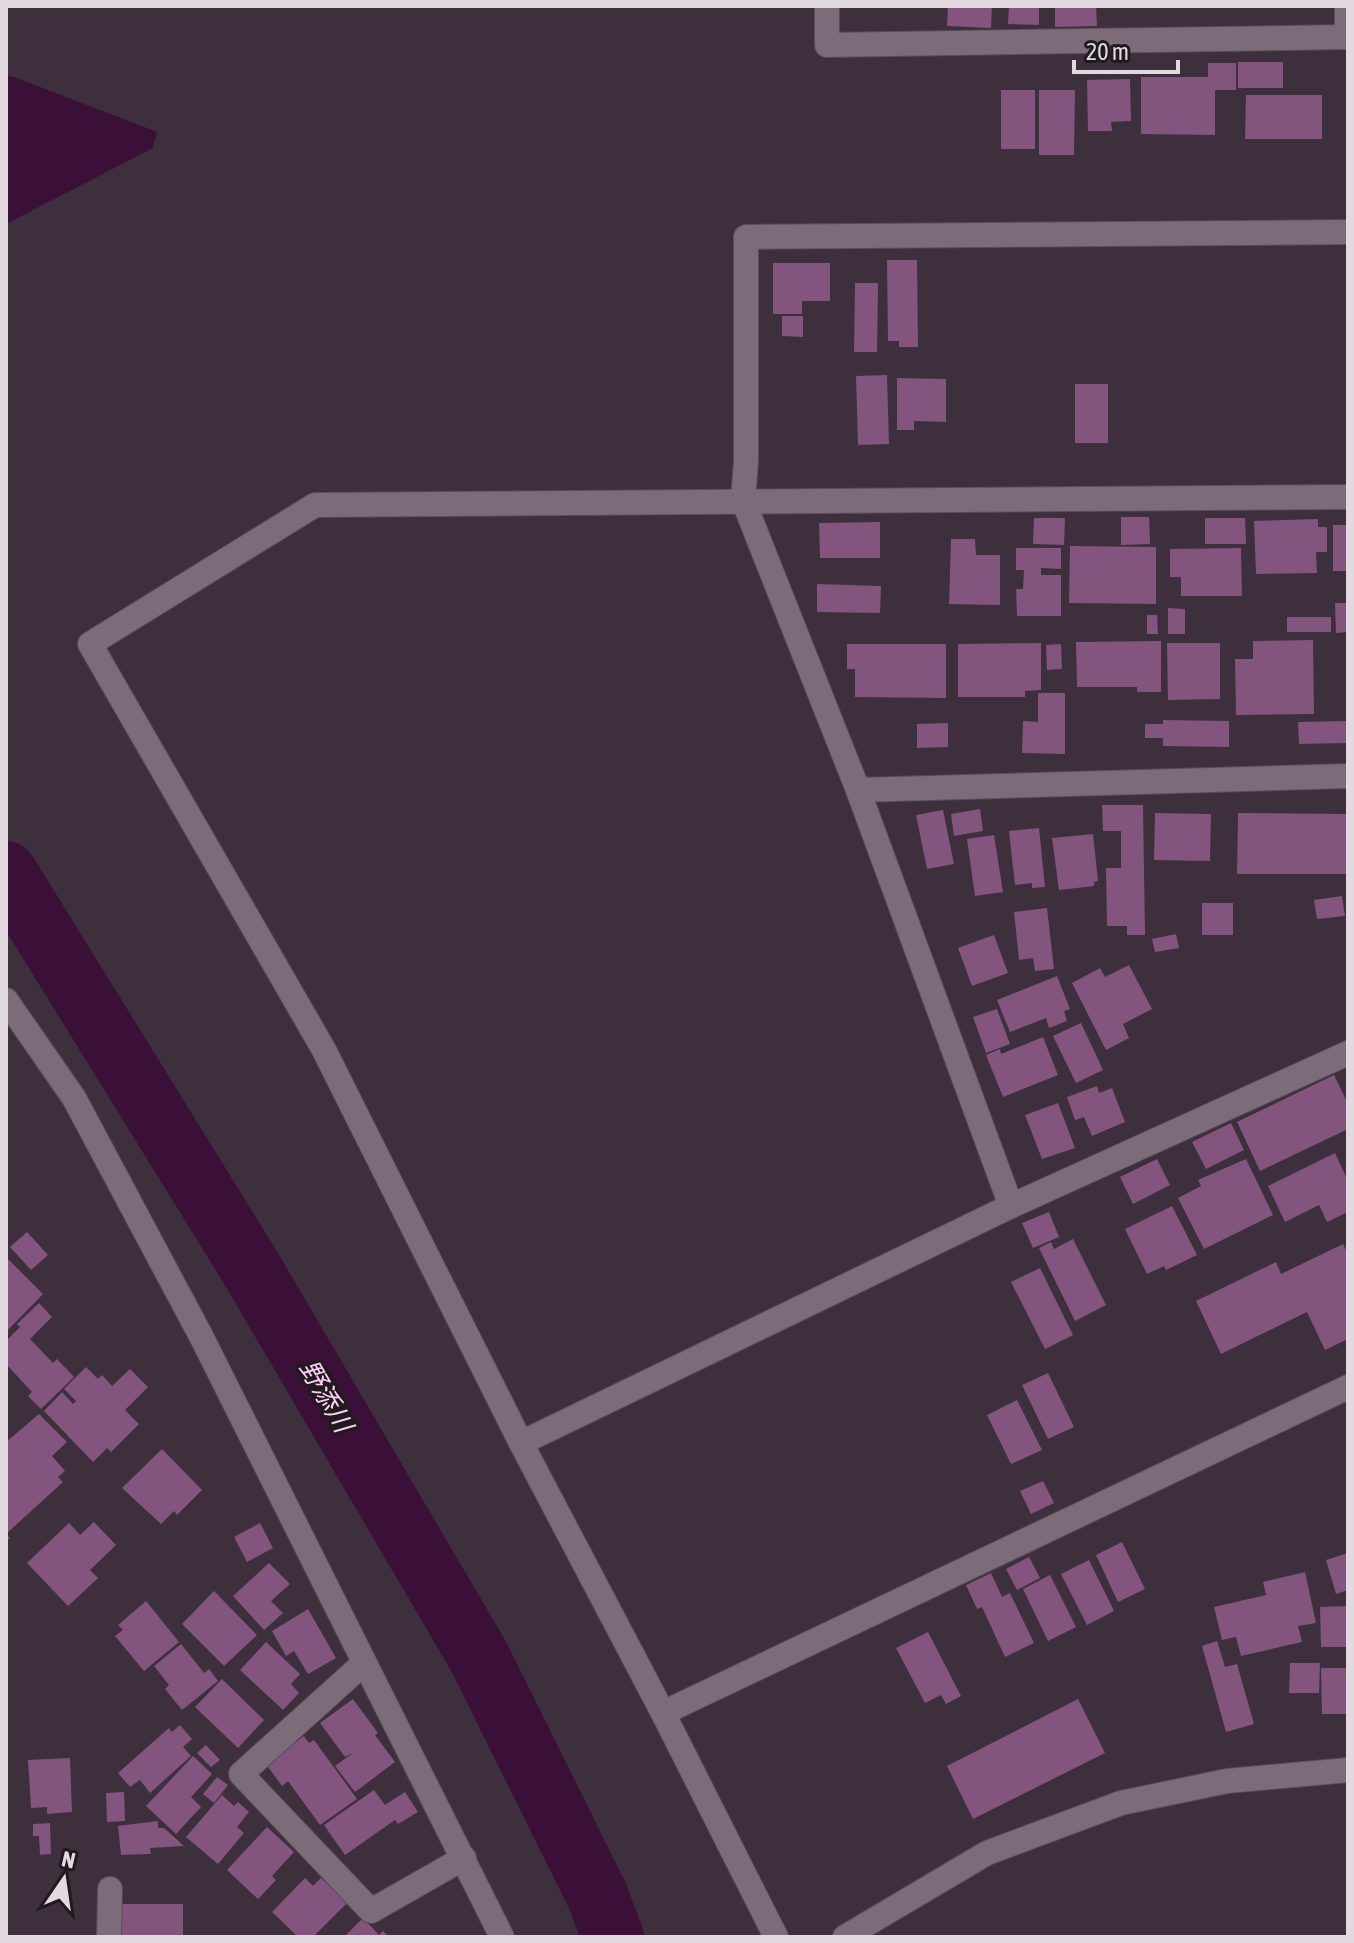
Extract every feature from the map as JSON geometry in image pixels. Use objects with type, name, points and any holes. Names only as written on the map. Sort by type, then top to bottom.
[{"type":"street","points":[[827,6],[827,45],[1347,37],[1347,6]]},
{"type":"street","points":[[1011,1206],[858,790],[743,500],[746,461],[746,237],[1348,232]]},
{"type":"street","points":[[776,1937],[521,1443],[324,1050],[90,644],[315,505],[1348,497]]},
{"type":"street","points":[[858,790],[1348,776]]},
{"type":"street","points":[[6,1000],[82,1112],[201,1336],[502,1937]]},
{"type":"street","points":[[521,1443],[1011,1206],[1348,1053]]},
{"type":"street","points":[[663,1713],[1348,1387]]},
{"type":"street","points":[[363,1664],[241,1774],[371,1911],[464,1858]]},
{"type":"street","points":[[845,1937],[987,1853],[1121,1803],[1227,1781],[1348,1770]]},
{"type":"street","points":[[109,1937],[110,1889]]},
{"type":"shaded area","points":[[6,76],[157,132],[153,148],[6,224]]},
{"type":"building","points":[[948,6],[992,6],[991,28],[947,26]]},
{"type":"building","points":[[1009,6],[1039,6],[1039,25],[1008,24]]},
{"type":"building","points":[[1055,6],[1096,6],[1097,26],[1055,27]]},
{"type":"building","points":[[1238,62],[1283,62],[1283,88],[1238,88]]},
{"type":"building","points":[[1208,63],[1236,63],[1236,90],[1215,90],[1215,135],[1141,134],[1141,77],[1208,77]]},
{"type":"building","points":[[1130,79],[1131,121],[1111,122],[1112,131],[1088,131],[1087,80]]},
{"type":"building","points":[[1001,90],[1035,90],[1035,149],[1001,149]]},
{"type":"building","points":[[1039,90],[1075,90],[1074,155],[1039,155]]},
{"type":"building","points":[[1246,95],[1322,95],[1322,139],[1245,139]]},
{"type":"building","points":[[887,260],[917,260],[918,347],[899,347],[899,341],[888,341]]},
{"type":"building","points":[[773,263],[830,263],[830,301],[802,301],[802,314],[773,314]]},
{"type":"building","points":[[855,283],[878,283],[877,352],[854,352]]},
{"type":"building","points":[[782,316],[803,316],[803,337],[782,336]]},
{"type":"building","points":[[887,375],[889,444],[858,445],[856,376]]},
{"type":"building","points":[[897,378],[946,379],[946,422],[914,421],[914,430],[897,430]]},
{"type":"building","points":[[1075,384],[1108,384],[1108,443],[1075,443]]},
{"type":"building","points":[[1121,517],[1149,517],[1150,544],[1121,545]]},
{"type":"building","points":[[1034,518],[1065,518],[1064,545],[1033,544]]},
{"type":"building","points":[[1205,518],[1245,518],[1246,544],[1205,544]]},
{"type":"building","points":[[1318,519],[1318,527],[1327,527],[1327,552],[1316,552],[1317,573],[1256,574],[1254,521]]},
{"type":"building","points":[[880,522],[880,558],[820,558],[819,523]]},
{"type":"building","points":[[1333,525],[1348,525],[1348,571],[1333,571]]},
{"type":"building","points":[[951,539],[975,539],[976,555],[1000,555],[1000,605],[949,604]]},
{"type":"building","points":[[1070,546],[1156,547],[1156,604],[1069,603]]},
{"type":"building","points":[[1016,548],[1061,548],[1061,569],[1041,568],[1041,575],[1061,575],[1061,616],[1017,616],[1016,589],[1023,589],[1024,570],[1016,570]]},
{"type":"building","points":[[1241,548],[1242,596],[1181,596],[1181,577],[1170,577],[1170,549]]},
{"type":"building","points":[[817,584],[881,586],[880,613],[817,612]]},
{"type":"building","points":[[1335,603],[1348,603],[1348,632],[1336,633]]},
{"type":"building","points":[[1168,608],[1185,609],[1185,634],[1168,634]]},
{"type":"building","points":[[1147,615],[1157,615],[1158,634],[1147,634]]},
{"type":"building","points":[[1287,617],[1331,617],[1331,632],[1287,632]]},
{"type":"building","points":[[1313,640],[1314,714],[1236,715],[1235,659],[1253,659],[1253,641]]},
{"type":"building","points":[[1161,641],[1161,692],[1137,692],[1137,687],[1077,687],[1076,642]]},
{"type":"building","points":[[1041,643],[1041,690],[1025,691],[1025,697],[958,697],[958,644]]},
{"type":"building","points":[[1167,643],[1220,643],[1220,699],[1168,700]]},
{"type":"building","points":[[847,644],[946,644],[946,698],[855,697],[855,669],[847,669]]},
{"type":"building","points":[[1061,644],[1062,669],[1047,670],[1046,645]]},
{"type":"building","points":[[1038,693],[1065,693],[1065,754],[1022,753],[1023,721],[1038,722]]},
{"type":"building","points":[[1163,720],[1229,721],[1229,747],[1163,746],[1163,738],[1145,738],[1145,724],[1163,724]]},
{"type":"building","points":[[1348,721],[1348,743],[1299,744],[1298,722]]},
{"type":"building","points":[[948,723],[948,747],[917,748],[917,724]]},
{"type":"building","points":[[1102,805],[1143,805],[1145,935],[1127,935],[1127,926],[1107,926],[1106,868],[1121,868],[1121,831],[1103,831]]},
{"type":"building","points":[[980,809],[983,831],[954,836],[951,814]]},
{"type":"building","points":[[943,810],[954,864],[927,869],[916,815]]},
{"type":"building","points":[[1155,813],[1211,814],[1210,861],[1154,860]]},
{"type":"building","points":[[1238,813],[1348,814],[1347,874],[1237,874]]},
{"type":"building","points":[[1039,828],[1045,887],[1032,888],[1032,883],[1015,885],[1009,831]]},
{"type":"building","points":[[1093,834],[1098,881],[1094,882],[1094,886],[1059,890],[1052,838]]},
{"type":"building","points":[[994,835],[1003,892],[975,896],[967,839]]},
{"type":"building","points":[[1342,896],[1345,916],[1317,919],[1314,900]]},
{"type":"building","points":[[1202,903],[1233,903],[1233,935],[1202,935]]},
{"type":"building","points":[[1047,908],[1054,969],[1035,971],[1033,958],[1019,960],[1014,912]]},
{"type":"building","points":[[1176,934],[1179,948],[1155,952],[1152,939]]},
{"type":"building","points":[[994,935],[1008,973],[972,986],[958,948]]},
{"type":"building","points":[[1129,965],[1152,1009],[1123,1024],[1129,1038],[1106,1050],[1072,983],[1100,968],[1105,977]]},
{"type":"building","points":[[1057,976],[1070,1009],[1064,1011],[1067,1021],[1049,1028],[1046,1018],[1010,1032],[997,1000]]},
{"type":"building","points":[[997,1009],[1010,1044],[986,1053],[973,1017]]},
{"type":"building","points":[[1081,1023],[1103,1070],[1076,1083],[1053,1036]]},
{"type":"building","points":[[1043,1037],[1058,1075],[1003,1097],[986,1055],[1000,1049],[1001,1054]]},
{"type":"building","points":[[1334,1075],[1348,1104],[1348,1129],[1260,1171],[1237,1122]]},
{"type":"building","points":[[1097,1086],[1099,1093],[1112,1088],[1125,1122],[1092,1136],[1084,1117],[1075,1120],[1067,1097]]},
{"type":"building","points":[[1058,1103],[1075,1148],[1042,1159],[1025,1115]]},
{"type":"building","points":[[1231,1123],[1244,1150],[1206,1169],[1192,1142]]},
{"type":"building","points":[[1335,1153],[1348,1181],[1348,1212],[1327,1222],[1319,1205],[1285,1222],[1268,1186]]},
{"type":"building","points":[[1157,1159],[1170,1185],[1133,1204],[1120,1177]]},
{"type":"building","points":[[1246,1159],[1273,1215],[1204,1249],[1178,1198],[1201,1186],[1198,1180]]},
{"type":"building","points":[[1172,1206],[1197,1255],[1166,1270],[1164,1266],[1147,1274],[1125,1229]]},
{"type":"building","points":[[1049,1212],[1059,1237],[1033,1248],[1022,1223]]},
{"type":"building","points":[[27,1232],[48,1255],[31,1270],[10,1247]]},
{"type":"building","points":[[1073,1239],[1106,1305],[1075,1321],[1039,1248],[1051,1242],[1054,1249]]},
{"type":"building","points":[[1343,1244],[1348,1254],[1348,1339],[1325,1350],[1307,1312],[1221,1354],[1196,1301],[1276,1262],[1281,1274]]},
{"type":"building","points":[[6,1257],[43,1294],[6,1332]]},
{"type":"building","points":[[1040,1268],[1073,1335],[1045,1349],[1011,1282]]},
{"type":"building","points":[[39,1303],[52,1317],[30,1339],[53,1363],[57,1359],[74,1377],[41,1409],[28,1396],[32,1392],[6,1364],[6,1341],[20,1327],[17,1324]]},
{"type":"building","points":[[86,1367],[98,1379],[102,1375],[112,1386],[130,1369],[148,1387],[125,1410],[139,1424],[111,1452],[107,1448],[93,1462],[44,1411],[62,1392],[73,1404],[76,1401],[64,1389]]},
{"type":"building","points":[[1048,1373],[1074,1427],[1048,1439],[1022,1385]]},
{"type":"building","points":[[1017,1400],[1042,1450],[1011,1464],[987,1415]]},
{"type":"building","points":[[39,1414],[67,1442],[52,1456],[65,1471],[58,1477],[63,1482],[6,1534],[6,1442]]},
{"type":"building","points":[[162,1449],[202,1490],[177,1515],[174,1511],[161,1524],[122,1488]]},
{"type":"building","points":[[1043,1481],[1054,1503],[1031,1514],[1020,1491]]},
{"type":"building","points":[[94,1522],[116,1545],[90,1570],[98,1578],[68,1606],[27,1563],[69,1523],[80,1535]]},
{"type":"building","points":[[260,1523],[273,1548],[247,1562],[234,1537]]},
{"type":"building","points":[[1122,1542],[1145,1589],[1118,1602],[1096,1555]]},
{"type":"building","points":[[1348,1553],[1348,1590],[1336,1594],[1326,1560]]},
{"type":"building","points":[[1029,1557],[1040,1578],[1017,1590],[1006,1569]]},
{"type":"building","points":[[1089,1560],[1114,1611],[1087,1625],[1061,1574]]},
{"type":"building","points":[[269,1563],[290,1584],[271,1601],[283,1613],[264,1630],[233,1596]]},
{"type":"building","points":[[1305,1572],[1316,1623],[1298,1626],[1302,1642],[1241,1656],[1236,1637],[1222,1640],[1214,1607],[1266,1595],[1263,1582]]},
{"type":"building","points":[[991,1573],[1002,1597],[1010,1593],[1034,1643],[1005,1657],[982,1607],[977,1609],[966,1585]]},
{"type":"building","points":[[1050,1575],[1076,1627],[1048,1641],[1023,1589]]},
{"type":"building","points":[[214,1591],[257,1635],[224,1666],[182,1624]]},
{"type":"building","points":[[146,1601],[179,1642],[144,1671],[115,1636],[123,1630],[118,1625]]},
{"type":"building","points":[[1348,1606],[1348,1647],[1321,1647],[1320,1607]]},
{"type":"building","points":[[308,1609],[336,1658],[308,1674],[294,1651],[286,1656],[272,1631]]},
{"type":"building","points":[[928,1632],[961,1696],[946,1704],[941,1695],[925,1703],[896,1648]]},
{"type":"building","points":[[1217,1641],[1225,1667],[1237,1664],[1254,1724],[1226,1732],[1202,1646]]},
{"type":"building","points":[[266,1642],[300,1674],[291,1684],[299,1693],[283,1710],[240,1670]]},
{"type":"building","points":[[181,1644],[204,1673],[209,1669],[218,1681],[182,1710],[165,1689],[169,1685],[154,1666]]},
{"type":"building","points":[[1290,1663],[1320,1663],[1319,1693],[1289,1693]]},
{"type":"building","points":[[1321,1668],[1348,1668],[1348,1714],[1322,1714]]},
{"type":"building","points":[[222,1679],[264,1720],[238,1748],[195,1707]]},
{"type":"building","points":[[353,1699],[395,1762],[355,1792],[335,1766],[353,1753],[345,1757],[320,1723]]},
{"type":"building","points":[[1078,1699],[1105,1753],[973,1819],[947,1766]]},
{"type":"building","points":[[180,1725],[192,1739],[183,1747],[191,1756],[150,1793],[140,1780],[130,1787],[118,1773],[169,1728],[172,1732]]},
{"type":"building","points":[[304,1736],[309,1743],[314,1740],[357,1799],[320,1825],[288,1781],[282,1786],[266,1764]]},
{"type":"building","points":[[206,1745],[220,1760],[211,1767],[197,1753]]},
{"type":"building","points":[[193,1756],[212,1774],[191,1797],[201,1807],[176,1834],[146,1806]]},
{"type":"building","points":[[70,1758],[72,1812],[47,1814],[47,1807],[31,1808],[28,1760]]},
{"type":"building","points":[[217,1777],[228,1785],[214,1803],[203,1794]]},
{"type":"building","points":[[374,1790],[385,1805],[405,1792],[418,1812],[398,1824],[395,1820],[345,1855],[324,1825]]},
{"type":"building","points":[[124,1792],[125,1821],[107,1822],[106,1793]]},
{"type":"building","points":[[222,1795],[234,1806],[238,1802],[249,1812],[237,1827],[244,1833],[218,1864],[186,1837]]},
{"type":"building","points":[[158,1821],[158,1828],[164,1828],[184,1846],[150,1848],[151,1854],[121,1855],[118,1826]]},
{"type":"building","points":[[50,1823],[51,1854],[40,1855],[39,1836],[33,1836],[33,1824]]},
{"type":"building","points":[[267,1827],[294,1852],[272,1876],[276,1880],[258,1899],[227,1870]]},
{"type":"building","points":[[305,1878],[313,1886],[321,1878],[347,1903],[313,1937],[298,1937],[272,1912]]},
{"type":"building","points":[[118,1904],[183,1904],[183,1937],[118,1937]]},
{"type":"building","points":[[363,1918],[379,1935],[383,1931],[389,1937],[344,1937]]},
{"type":"waterway","name":"野添川","points":[[6,872],[249,1265],[479,1657],[597,1895],[613,1937]]}]
